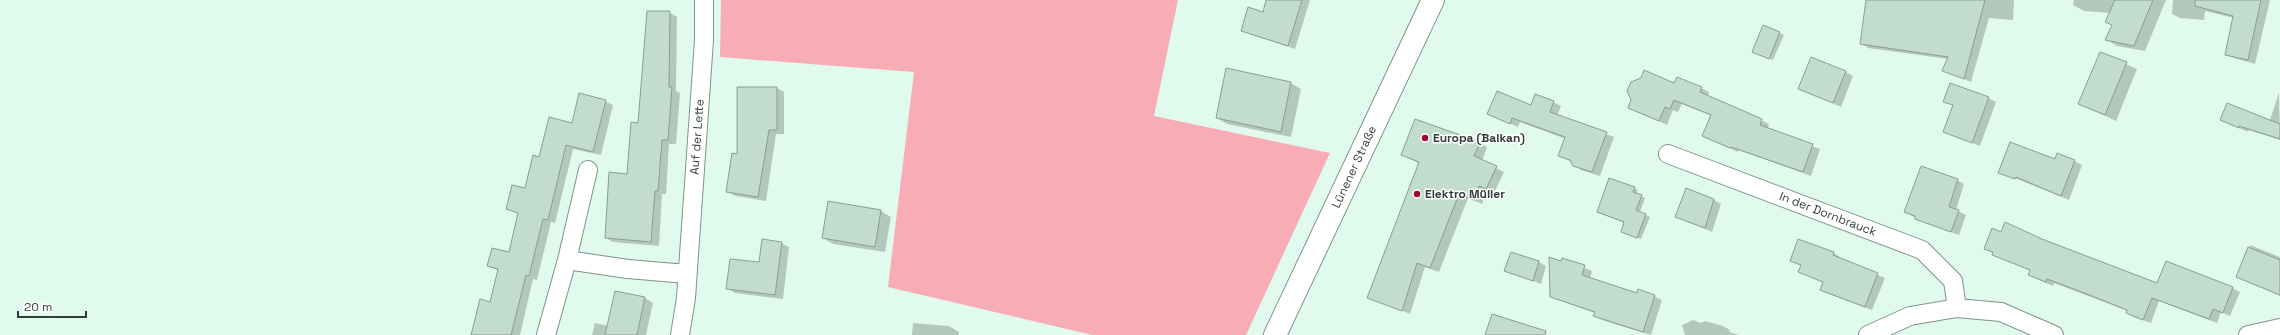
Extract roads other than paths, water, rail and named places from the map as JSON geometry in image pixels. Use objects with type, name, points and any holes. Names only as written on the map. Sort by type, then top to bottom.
[{"type":"main road","name":"Lünener Straße","points":[[1275,335],[1433,0]]},
{"type":"street","name":"Auf der Lette","points":[[680,335],[687,274],[704,40],[704,0]]},
{"type":"street","name":"In der Dornbrauck","points":[[1668,154],[1922,250],[1953,281],[1957,308]]},
{"type":"street","points":[[546,335],[567,260],[588,170]]},
{"type":"street","points":[[567,260],[628,269],[687,274]]},
{"type":"street","points":[[1868,335],[1910,316],[1957,308],[2000,312],[2054,335]]},
{"type":"street","points":[[2248,335],[2280,328]]},
{"type":"place","name":"Europa (Balkan)","points":[[1425,138]]},
{"type":"place","name":"Elektro Müller","points":[[1417,194]]}]
